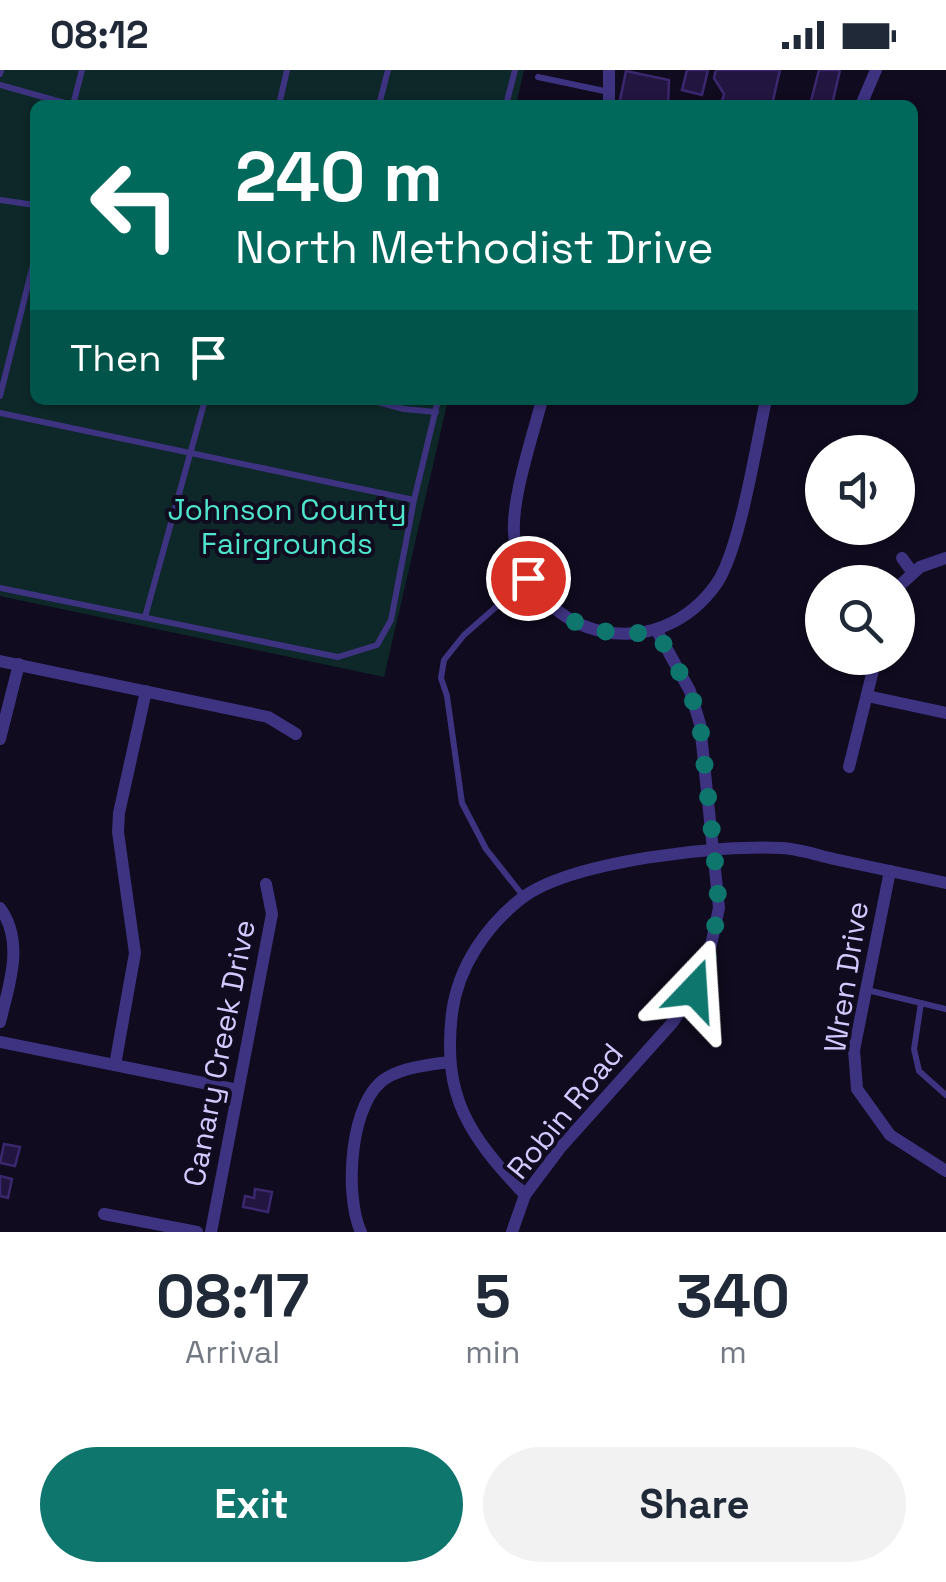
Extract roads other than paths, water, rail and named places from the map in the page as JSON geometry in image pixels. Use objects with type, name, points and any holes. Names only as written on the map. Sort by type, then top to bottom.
[{"type":"street","points":[[609,70],[610,98]]},
{"type":"street","points":[[862,100],[876,70]]},
{"type":"street","points":[[541,405],[515,512],[514,536],[528,578],[560,614],[602,632],[657,632],[705,598],[725,569],[765,405]]},
{"type":"street","points":[[902,558],[907,565]]},
{"type":"street","points":[[915,572],[946,558]]},
{"type":"street","name":"Robin Road","points":[[512,1232],[525,1195],[561,1146],[672,1022],[694,990],[709,954],[719,908],[700,724],[690,691],[657,632]]},
{"type":"street","points":[[0,660],[268,717],[296,734]]},
{"type":"street","points":[[0,739],[18,664]]},
{"type":"street","points":[[849,767],[872,675]]},
{"type":"street","points":[[114,1065],[135,953],[118,832],[146,691]]},
{"type":"street","points":[[867,696],[946,713]]},
{"type":"street","name":"Wren Drive","points":[[525,1195],[482,1149],[460,1107],[449,1062],[455,993],[468,959],[490,930],[524,897],[564,879],[612,865],[714,850],[784,848],[946,883]]},
{"type":"street","name":"Wren Drive","points":[[890,871],[854,1050],[858,1089],[890,1135],[946,1171]]},
{"type":"street","name":"Canary Creek Drive","points":[[211,1232],[272,914],[266,884]]},
{"type":"street","points":[[0,908],[11,929],[14,947],[0,1022]]},
{"type":"street","points":[[0,1042],[238,1090]]},
{"type":"street","points":[[361,1232],[354,1217],[350,1176],[362,1112],[370,1092],[385,1078],[416,1067],[449,1062]]},
{"type":"street","points":[[104,1214],[197,1232]]},
{"type":"lane","points":[[73,100],[82,70]]},
{"type":"lane","points":[[280,100],[287,70]]},
{"type":"lane","points":[[380,100],[388,70]]},
{"type":"lane","points":[[507,100],[515,70]]},
{"type":"lane","points":[[538,77],[610,98]]},
{"type":"lane","points":[[0,85],[54,100]]},
{"type":"lane","points":[[0,200],[30,205]]},
{"type":"lane","points":[[0,396],[30,277]]},
{"type":"lane","points":[[22,309],[30,311]]},
{"type":"lane","points":[[145,617],[205,405]]},
{"type":"lane","points":[[389,405],[436,412]]},
{"type":"lane","points":[[0,588],[338,657],[377,645],[390,620],[437,405]]},
{"type":"lane","points":[[0,413],[414,500]]},
{"type":"lane","points":[[524,897],[486,849],[462,803],[441,678],[444,660],[464,635],[528,578]]},
{"type":"lane","points":[[866,990],[946,1009]]},
{"type":"lane","points":[[922,1003],[914,1049],[919,1071],[946,1095]]},
{"type":"park label","name":"Johnson County Fairgrounds","points":[[287,526]]}]
